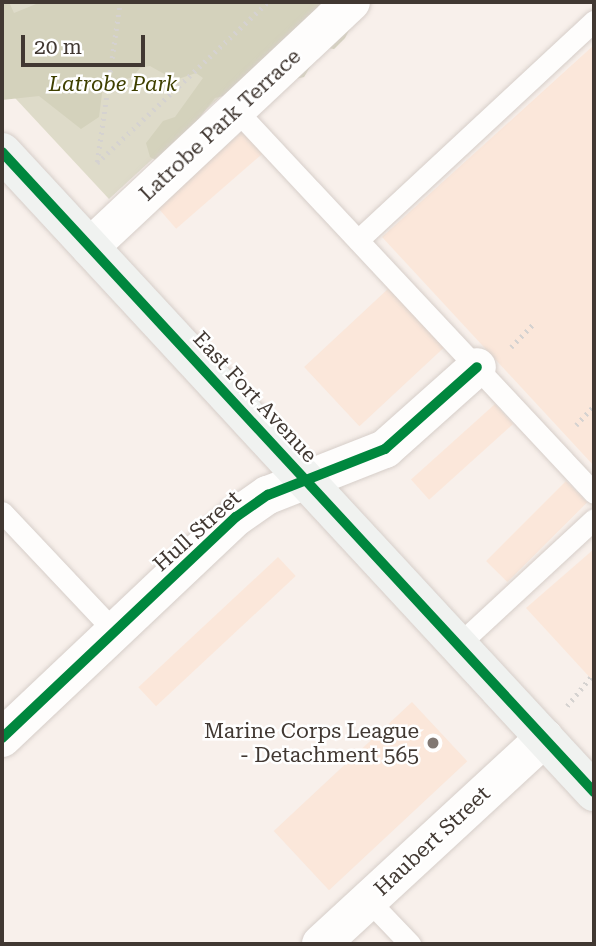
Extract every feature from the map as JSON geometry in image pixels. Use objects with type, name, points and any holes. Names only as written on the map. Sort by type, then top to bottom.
[{"type":"street","name":"Latrobe Park Terrace","points":[[90,247],[351,2]]},
{"type":"street","name":"East Fort Avenue","points":[[8,170],[90,247],[594,792]]},
{"type":"street","name":"Hull Street","points":[[2,738],[236,517],[268,495],[305,479],[345,468],[385,449],[477,367]]},
{"type":"street","name":"Haubert Street","points":[[321,944],[544,738]]},
{"type":"lane","points":[[358,240],[594,21]]},
{"type":"lane","points":[[236,110],[594,494]]},
{"type":"lane","points":[[2,512],[116,633]]},
{"type":"lane","points":[[458,645],[594,519]]},
{"type":"lane","points":[[368,900],[410,944]]},
{"type":"path","points":[[120,2],[97,163],[268,2]]},
{"type":"path","points":[[585,434],[576,424],[594,406]]},
{"type":"shaded area","name":"Latrobe Park","points":[[2,2],[9,2],[14,13],[41,2],[364,2],[345,38],[334,49],[322,47],[304,77],[215,98],[163,164],[150,157],[146,143],[163,121],[175,117],[203,78],[196,73],[175,80],[150,66],[140,68],[133,77],[103,86],[99,117],[81,129],[39,96],[2,100]]},
{"type":"shaded area","points":[[594,45],[594,466],[382,237]]},
{"type":"shaded area","points":[[244,130],[264,153],[176,229],[156,206]]},
{"type":"shaded area","points":[[389,288],[444,347],[359,426],[304,367]]},
{"type":"shaded area","points":[[495,404],[513,424],[429,500],[411,480]]},
{"type":"shaded area","points":[[566,481],[587,502],[507,582],[486,561]]},
{"type":"shaded area","points":[[594,549],[594,682],[526,608]]},
{"type":"shaded area","points":[[278,557],[296,576],[156,706],[138,687]]},
{"type":"shaded area","points":[[412,702],[467,761],[329,890],[274,831]]},
{"type":"green space","name":"Latrobe Park","points":[[2,2],[323,2],[109,199],[2,84]]},
{"type":"cycle path","points":[[2,152],[594,792]]},
{"type":"cycle path","points":[[2,738],[236,517],[268,495],[385,449],[477,367]]},
{"type":"place","name":"Marine Corps League - Detachment 565","points":[[433,743]]}]
